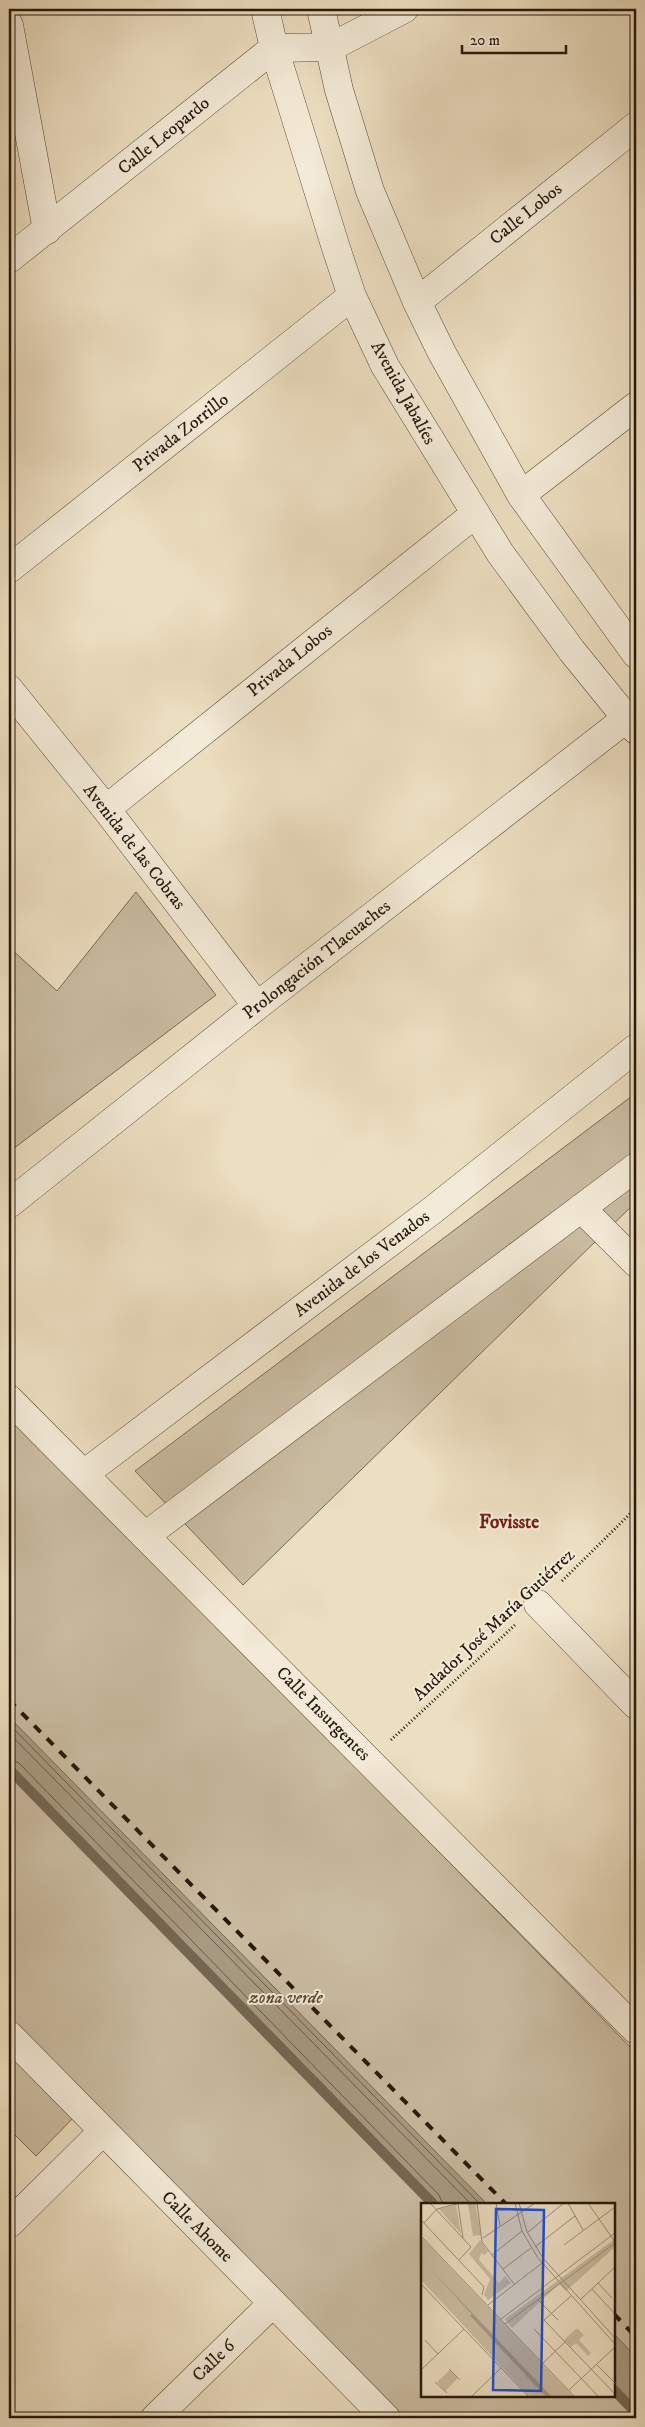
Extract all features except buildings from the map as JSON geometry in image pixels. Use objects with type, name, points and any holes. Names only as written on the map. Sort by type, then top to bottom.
[{"type":"street","name":"Avenida Jabalíes","points":[[265,9],[274,48],[310,170],[352,296],[385,366],[500,553],[572,651],[632,724]]},
{"type":"street","points":[[322,9],[339,90],[370,191],[417,302],[442,353],[521,495],[636,654]]},
{"type":"street","points":[[274,48],[331,47],[358,35],[404,9]]},
{"type":"street","points":[[9,24],[47,230]]},
{"type":"street","name":"Calle Leopardo","points":[[9,259],[274,48]]},
{"type":"street","name":"Calle Lobos","points":[[417,302],[636,126]]},
{"type":"street","name":"Privada Zorrillo","points":[[9,569],[352,296]]},
{"type":"street","points":[[521,495],[636,406]]},
{"type":"street","name":"Privada Lobos","points":[[106,809],[475,514]]},
{"type":"street","name":"Avenida de las Cobras","points":[[9,689],[106,809],[257,1006]]},
{"type":"street","name":"Prolongación Tlacuaches","points":[[9,1204],[257,1006],[632,724]]},
{"type":"street","name":"Avenida de los Venados","points":[[84,1474],[434,1209],[636,1048]]},
{"type":"street","points":[[145,1536],[636,1167]]},
{"type":"street","points":[[581,1208],[636,1263]]},
{"type":"street","name":"Calle Insurgentes","points":[[9,1399],[636,2030]]},
{"type":"street","points":[[538,1604],[636,1705]]},
{"type":"street","name":"Calle Ahome","points":[[9,2035],[386,2418]]},
{"type":"street","points":[[9,2224],[103,2131]]},
{"type":"street","name":"Calle 6","points":[[155,2418],[273,2303]]},
{"type":"path","name":"Andador José María Gutiérrez","points":[[369,1761],[538,1604],[636,1508]]},
{"type":"green space","points":[[136,892],[216,995],[9,1152],[9,947],[57,991]]},
{"type":"green space","points":[[636,1093],[636,1202],[243,1585],[135,1471]]},
{"type":"green space","name":"zona verde","points":[[9,1412],[636,2053],[636,2418],[395,2418],[9,2016]]},
{"type":"green space","points":[[9,2039],[80,2111],[36,2156],[9,2129]]},
{"type":"water","points":[[9,1717],[486,2203],[432,2203],[9,1769]]},
{"type":"water","points":[[615,2335],[636,2357],[636,2413],[615,2391]]},
{"type":"waterway","points":[[9,1769],[432,2203]]},
{"type":"waterway","points":[[615,2391],[636,2413]]},
{"type":"railway","points":[[9,1700],[505,2203]]},
{"type":"railway","points":[[615,2315],[636,2337]]},
{"type":"district","name":"Fovisste","points":[[509,1522]]}]
